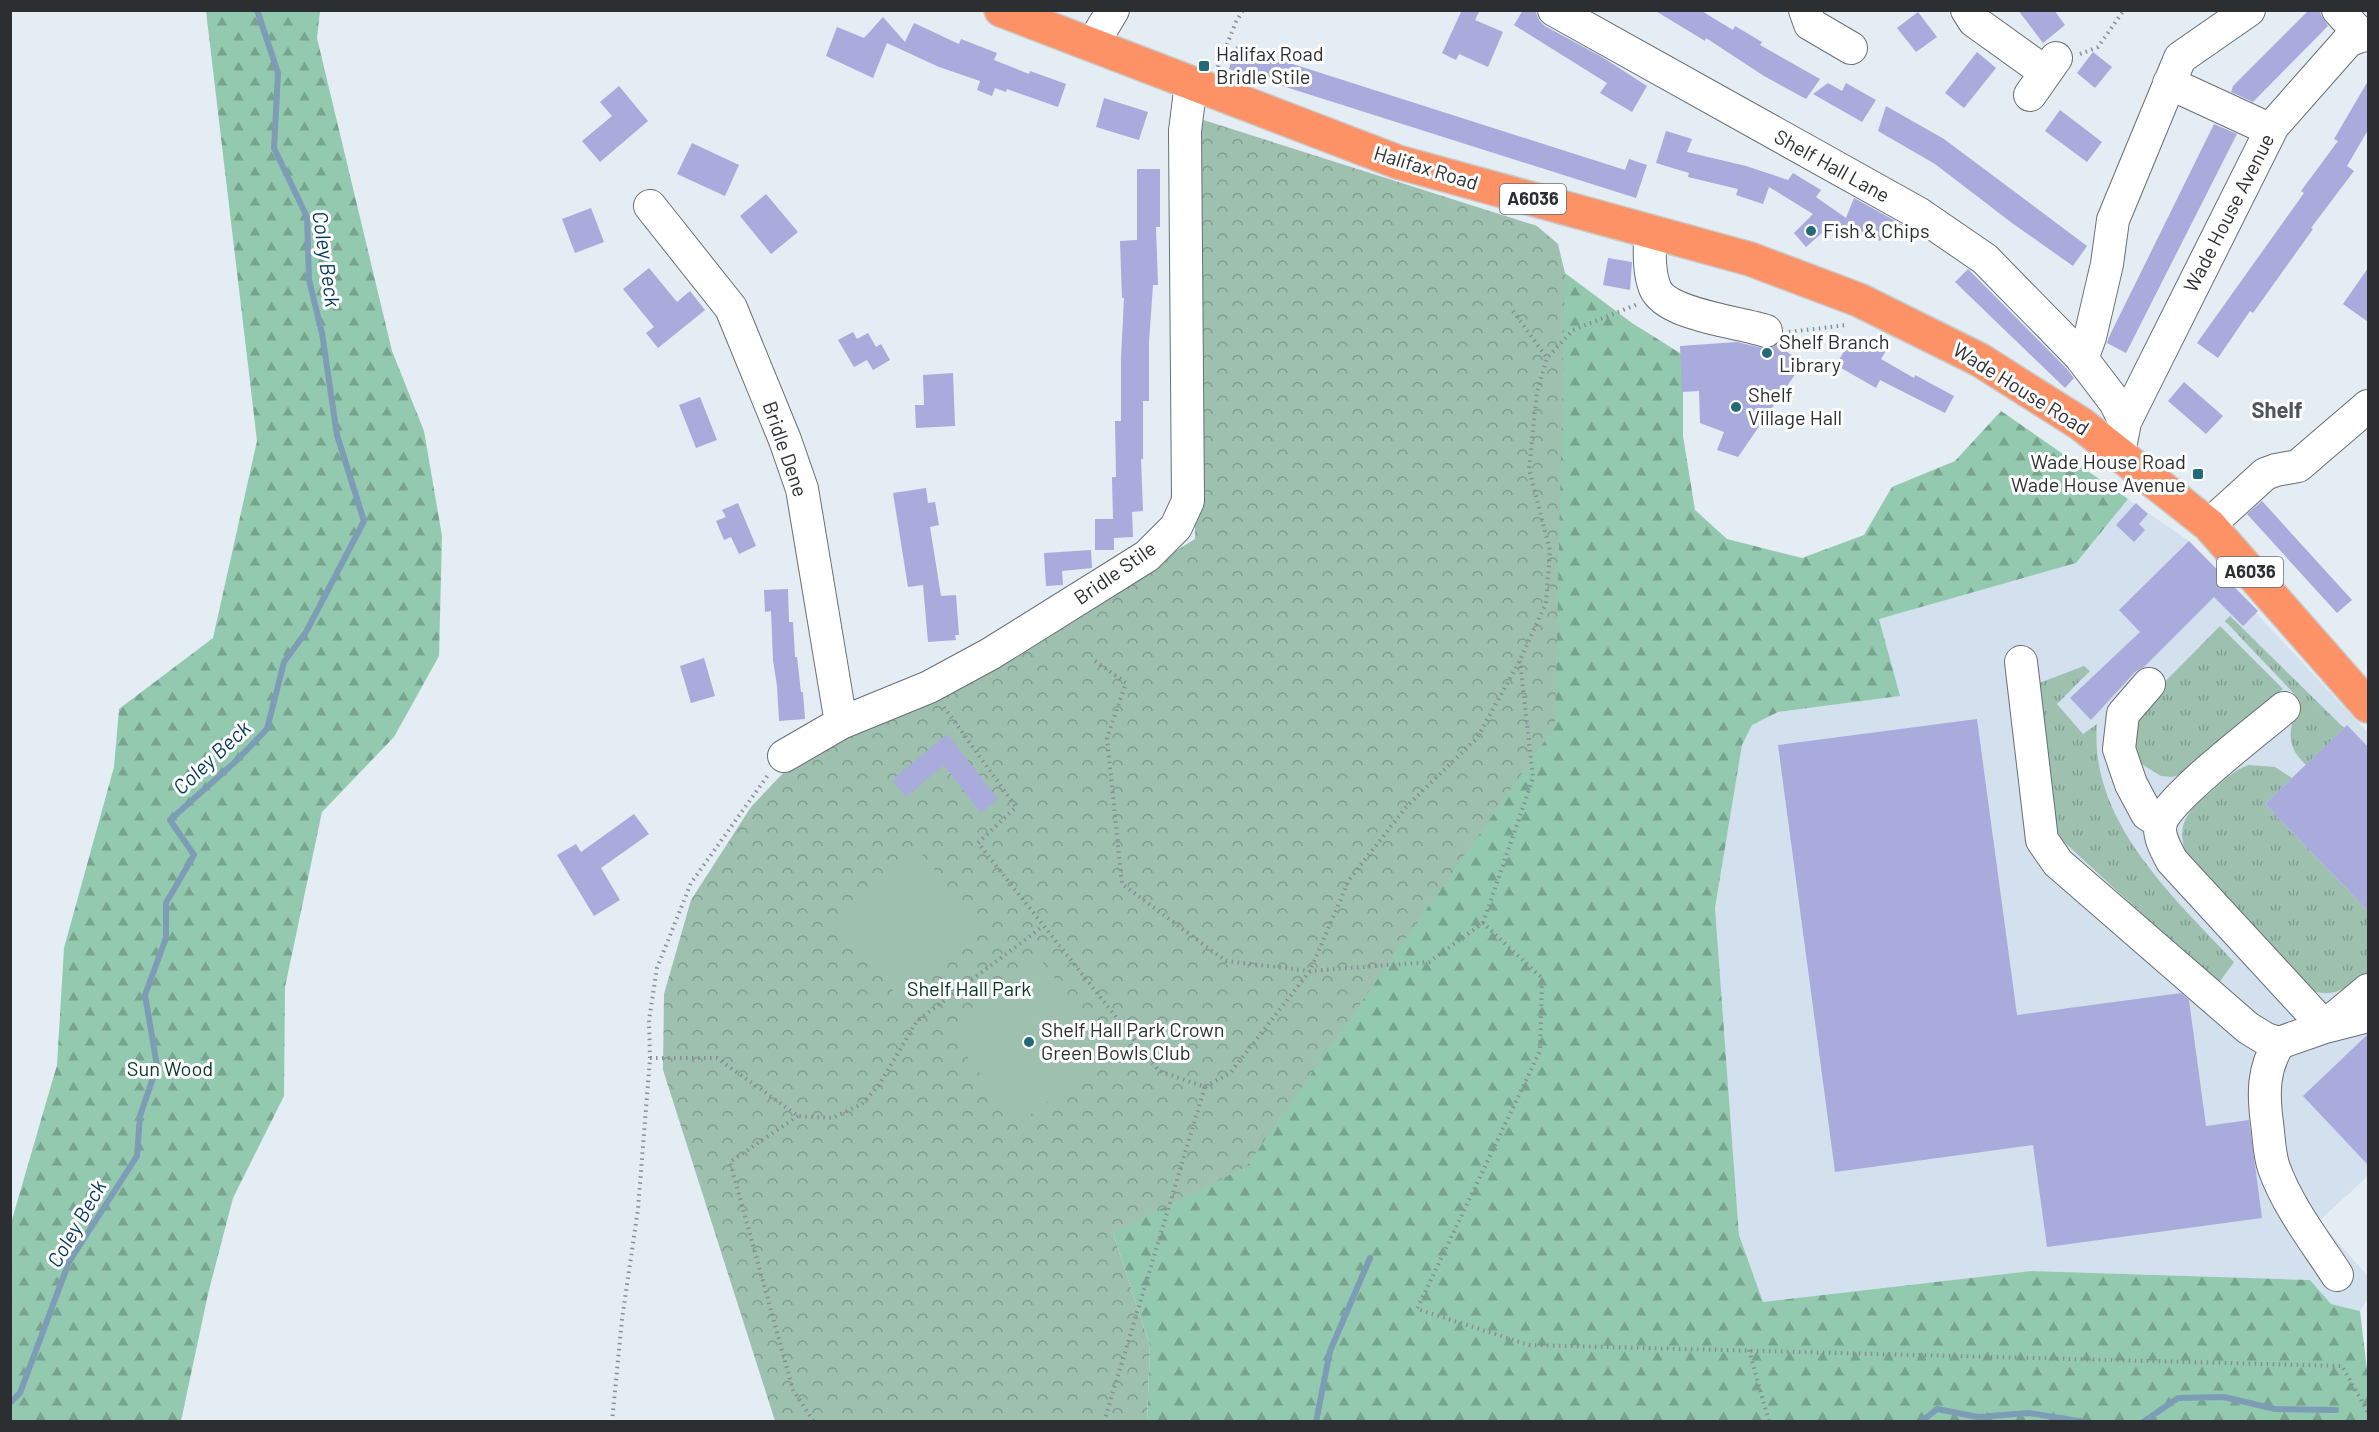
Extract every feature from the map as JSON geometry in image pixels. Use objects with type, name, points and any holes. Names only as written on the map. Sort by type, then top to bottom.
[{"type":"highway","name":"Halifax Road","points":[[1000,10],[1398,162],[1750,259],[1868,304]]},
{"type":"highway","name":"Wade House Road","points":[[1868,304],[1980,360],[2081,424],[2209,525],[2368,705]]},
{"type":"street","points":[[1092,45],[1113,10]]},
{"type":"street","name":"Shelf Hall Lane","points":[[1554,10],[1758,126],[1918,213],[1985,259],[2082,359],[2115,402],[2125,422]]},
{"type":"street","points":[[1805,10],[1810,24],[1851,48]]},
{"type":"street","points":[[1967,10],[1974,21],[2043,75]]},
{"type":"street","points":[[2082,359],[2090,337],[2107,264],[2113,220],[2180,58],[2249,10]]},
{"type":"street","points":[[2338,10],[2365,34]]},
{"type":"street","name":"Wade House Avenue","points":[[2125,422],[2271,130],[2348,41],[2365,34]]},
{"type":"street","points":[[2169,83],[2271,130]]},
{"type":"street","name":"Bridle Stile","points":[[784,756],[841,723],[929,687],[990,654],[1147,556],[1176,526],[1188,501],[1185,131],[1200,86]]},
{"type":"street","name":"Bridle Dene","points":[[650,206],[731,308],[785,440],[802,489],[841,723]]},
{"type":"street","points":[[1650,231],[1650,263],[1655,289],[1670,304],[1692,314],[1742,323],[1767,331]]},
{"type":"street","points":[[2209,525],[2265,474],[2298,466],[2368,406]]},
{"type":"street","points":[[2119,453],[2125,422]]},
{"type":"street","points":[[2021,662],[2042,840],[2058,863],[2248,1028],[2266,1039],[2279,1043],[2325,1027],[2368,1016]]},
{"type":"street","points":[[2149,684],[2123,714],[2119,748],[2131,784],[2147,814],[2161,823]]},
{"type":"street","points":[[2284,708],[2174,802],[2161,823],[2163,845],[2172,861],[2325,1027]]},
{"type":"street","points":[[2325,1027],[2368,990]]},
{"type":"street","points":[[2279,1043],[2269,1059],[2265,1086],[2265,1111],[2273,1166],[2289,1201],[2337,1275]]},
{"type":"path","points":[[1200,86],[1243,10]]},
{"type":"path","points":[[2043,75],[2080,54],[2098,47],[2124,10]]},
{"type":"path","points":[[1104,1422],[1205,1087],[1230,1073],[1310,971],[1349,880],[1407,806],[1477,738],[1520,660],[1546,603],[1550,551],[1529,469],[1537,392],[1547,357],[1573,330],[1635,306],[1655,289]]},
{"type":"path","points":[[1767,331],[1798,333],[1835,328],[1857,322],[1868,304]]},
{"type":"path","points":[[1513,312],[1547,357]]},
{"type":"path","points":[[1095,661],[1126,683],[1107,738],[1122,884],[1226,961],[1310,971],[1429,962],[1483,923],[1533,778],[1520,660]]},
{"type":"path","points":[[929,687],[1016,807],[978,843],[1042,927],[1159,1071],[1205,1087]]},
{"type":"path","points":[[612,1422],[622,1319],[638,1209],[650,1058],[649,1020],[657,968],[691,883],[784,756]]},
{"type":"path","points":[[1483,923],[1542,978],[1540,1051],[1417,1310],[1529,1345],[2342,1366],[2368,1412]]},
{"type":"path","points":[[650,1058],[717,1058],[798,1116],[832,1118],[862,1104],[879,1085],[917,1021],[1042,927]]},
{"type":"path","points":[[798,1116],[730,1162],[793,1390],[814,1422]]},
{"type":"path","points":[[1749,1350],[1770,1422]]},
{"type":"shaded area","points":[[2128,499],[2189,541],[2368,733],[2368,1176],[2319,1221],[2368,1276],[2368,1298],[2360,1311],[2331,1304],[2310,1280],[2032,1271],[1763,1303],[1739,1235],[1715,908],[1742,744],[1752,725],[1778,712],[1900,696],[1878,619],[2076,563]]},
{"type":"green space","name":"Sun Wood","points":[[206,11],[320,11],[317,38],[392,351],[424,431],[442,536],[439,656],[394,737],[322,812],[285,987],[284,1096],[233,1198],[208,1294],[181,1421],[11,1421],[11,1223],[57,1065],[64,948],[114,767],[119,709],[213,638],[257,441]]},
{"type":"green space","name":"Shelf Hall Park","points":[[1194,117],[1537,226],[1558,244],[1565,273],[1555,726],[1246,1167],[1113,1233],[1150,1346],[1147,1421],[775,1421],[663,1070],[664,994],[691,900],[751,807],[785,771],[839,737],[924,704],[1195,539]]},
{"type":"green space","points":[[1565,273],[1632,323],[1683,355],[1683,436],[1695,510],[1727,539],[1802,558],[1864,535],[1892,487],[1955,461],[2001,411],[2128,499],[2076,563],[1879,619],[1900,696],[1778,712],[1752,725],[1742,745],[1715,908],[1739,1235],[1763,1302],[2031,1271],[2310,1280],[2331,1304],[2360,1311],[2368,1379],[2368,1421],[1147,1421],[1150,1346],[1113,1233],[1544,326]]},
{"type":"green space","points":[[2230,616],[2344,728],[2306,765],[2294,750],[2291,742],[2291,726],[2300,700],[2225,621]]},
{"type":"green space","points":[[2220,626],[2283,689],[2186,773],[2172,777],[2161,776],[2140,763],[2134,753],[2139,708]]},
{"type":"green space","points":[[2084,666],[2090,671],[2057,704],[2083,734],[2097,724],[2098,760],[2107,793],[2121,825],[2162,884],[2234,962],[2218,984],[2050,829],[2034,685]]},
{"type":"green space","points":[[2249,765],[2275,767],[2292,778],[2265,804],[2368,911],[2368,974],[2333,993],[2308,989],[2188,860],[2182,837],[2183,827],[2190,812],[2226,778]]},
{"type":"green space","points":[[920,852],[981,928],[897,996],[836,920]]},
{"type":"green space","name":"Shelf Hall Park Crown Green Bowls Club","points":[[1041,960],[1111,1053],[1018,1124],[948,1031]]},
{"type":"building","points":[[1462,10],[1480,10],[1475,20],[1503,32],[1488,67],[1459,54],[1456,60],[1442,53]]},
{"type":"building","points":[[1523,10],[1535,10],[1539,20],[1545,26],[1602,57],[1647,86],[1632,112],[1600,93],[1607,83],[1514,25]]},
{"type":"building","points":[[1654,10],[1700,10],[1733,30],[1735,26],[1762,42],[1760,45],[1820,79],[1806,99],[1764,76],[1706,38],[1705,41]]},
{"type":"building","points":[[2018,10],[2054,10],[2065,25],[2043,43]]},
{"type":"building","points":[[2309,10],[2320,10],[2328,26],[2253,102],[2231,92],[2233,86]]},
{"type":"building","points":[[1918,12],[1937,37],[1916,52],[1897,28]]},
{"type":"building","points":[[883,17],[905,42],[914,23],[959,44],[961,39],[997,53],[994,60],[1029,74],[1030,71],[1066,84],[1058,107],[1007,89],[1006,92],[995,88],[992,96],[977,90],[980,81],[939,67],[887,43],[873,78],[826,56],[837,27],[864,38]]},
{"type":"building","points":[[1236,46],[1625,170],[1629,159],[1647,165],[1636,198],[1229,69]]},
{"type":"building","points":[[1977,52],[1996,68],[1964,108],[1945,93]]},
{"type":"building","points":[[2093,52],[2112,67],[2095,88],[2077,73]]},
{"type":"building","points":[[2368,81],[2368,130],[2347,166],[2354,171],[2311,228],[2313,229],[2253,313],[2250,311],[2218,358],[2197,343],[2304,193],[2301,191],[2338,141],[2334,139]]},
{"type":"building","points":[[1828,83],[1842,91],[1846,83],[1876,100],[1862,122],[1813,94]]},
{"type":"building","points":[[619,86],[648,121],[600,162],[582,141],[612,116],[600,102]]},
{"type":"building","points":[[1104,98],[1148,112],[1139,140],[1096,127]]},
{"type":"building","points":[[1886,106],[1944,139],[2087,246],[2073,266],[1935,164],[1878,131]]},
{"type":"building","points":[[2060,110],[2102,142],[2087,162],[2045,131]]},
{"type":"building","points":[[2214,124],[2237,134],[2126,353],[2107,343],[2109,337]]},
{"type":"building","points":[[1666,131],[1692,139],[1687,152],[1746,166],[1788,180],[1793,173],[1821,190],[1816,197],[1846,218],[1854,198],[1910,229],[1907,237],[1888,228],[1880,241],[1850,227],[1846,234],[1831,225],[1806,247],[1794,233],[1813,214],[1769,187],[1763,204],[1736,195],[1738,189],[1688,177],[1689,173],[1656,163]]},
{"type":"building","points":[[692,143],[739,165],[725,196],[677,174]]},
{"type":"building","points":[[1137,169],[1160,169],[1160,227],[1156,227],[1158,285],[1153,285],[1149,342],[1149,401],[1143,401],[1143,459],[1141,459],[1143,511],[1132,512],[1133,537],[1114,538],[1114,550],[1095,550],[1095,519],[1113,519],[1112,477],[1116,477],[1115,421],[1121,421],[1124,298],[1122,298],[1120,241],[1137,240]]},
{"type":"building","points":[[766,194],[798,232],[771,254],[740,216]]},
{"type":"building","points":[[591,208],[604,242],[575,253],[562,219]]},
{"type":"building","points":[[1608,258],[1632,262],[1630,290],[1603,285]]},
{"type":"building","points":[[649,268],[677,302],[690,291],[705,310],[658,348],[646,333],[654,327],[623,289]]},
{"type":"building","points":[[2368,268],[2368,322],[2343,304]]},
{"type":"building","points":[[1968,269],[2066,368],[2074,378],[2065,388],[1955,282]]},
{"type":"building","points":[[853,332],[857,339],[868,333],[876,347],[881,344],[890,360],[873,370],[867,360],[854,367],[838,340]]},
{"type":"building","points":[[1869,341],[1886,351],[1881,359],[1914,378],[1915,375],[1954,396],[1945,413],[1880,380],[1876,388],[1836,365],[1849,343],[1863,351]]},
{"type":"building","name":"Shelf Village Hall","points":[[1737,342],[1762,348],[1777,345],[1803,363],[1738,457],[1717,450],[1724,432],[1700,423],[1699,391],[1682,392],[1680,346]]},
{"type":"building","points":[[953,373],[955,426],[916,428],[915,405],[924,405],[923,375]]},
{"type":"building","points":[[2184,382],[2223,416],[2206,434],[2168,401]]},
{"type":"building","points":[[700,397],[717,440],[696,448],[679,405]]},
{"type":"building","points":[[926,488],[928,503],[935,502],[939,525],[930,527],[941,596],[956,595],[959,635],[955,635],[956,640],[928,642],[923,585],[908,587],[893,493]]},
{"type":"building","points":[[2262,501],[2352,600],[2337,613],[2247,514]]},
{"type":"building","points":[[738,503],[756,546],[739,554],[731,537],[724,540],[716,521],[726,517],[722,510]]},
{"type":"building","points":[[2136,503],[2148,514],[2139,524],[2145,530],[2134,542],[2116,525]]},
{"type":"building","points":[[2189,541],[2258,611],[2243,626],[2214,597],[2144,667],[2135,672],[2091,720],[2070,698],[2140,632],[2119,610]]},
{"type":"building","points":[[1091,550],[1092,568],[1062,571],[1063,585],[1046,586],[1044,553]]},
{"type":"building","points":[[788,589],[789,622],[793,622],[795,657],[797,657],[801,692],[803,692],[805,719],[779,721],[771,611],[765,612],[764,590]]},
{"type":"building","points":[[704,658],[715,696],[691,703],[680,666]]},
{"type":"building","points":[[1977,719],[2017,1015],[2181,993],[2189,1000],[2206,1126],[2249,1120],[2262,1218],[2047,1247],[2033,1145],[1835,1172],[1778,745]]},
{"type":"building","points":[[2347,725],[2368,747],[2368,911],[2265,804]]},
{"type":"building","points":[[947,734],[998,799],[981,813],[944,765],[906,797],[892,780]]},
{"type":"building","points":[[634,814],[649,834],[601,868],[620,900],[594,916],[557,855],[576,844],[581,852]]},
{"type":"building","points":[[2368,1034],[2368,1165],[2303,1096]]},
{"type":"waterway","name":"Coley Beck","points":[[10,1403],[20,1393],[69,1262],[137,1156],[140,1116],[157,1066],[145,995],[166,938],[166,903],[194,855],[170,820],[235,762],[267,729],[284,662],[306,632],[364,521],[337,435],[322,333],[309,280],[307,217],[274,148],[278,73],[257,10]]},
{"type":"waterway","points":[[1316,1422],[1330,1351],[1370,1258]]},
{"type":"waterway","points":[[2143,1422],[2178,1398],[2224,1397],[2275,1409],[2336,1410]]},
{"type":"waterway","points":[[1921,1422],[1937,1409],[1978,1417],[2029,1413],[2085,1422]]},
{"type":"place","name":"Halifax Road Bridle Stile","points":[[1204,66]]},
{"type":"place","name":"Fish & Chips","points":[[1811,231]]},
{"type":"place","name":"Shelf Branch Library","points":[[1767,353]]},
{"type":"place","name":"Shelf Village Hall","points":[[1736,407]]},
{"type":"place","name":"Wade House Road Wade House Avenue","points":[[2198,474]]},
{"type":"place","name":"Shelf Hall Park Crown Green Bowls Club","points":[[1029,1042]]},
{"type":"district","name":"Shelf","points":[[2277,410]]}]
